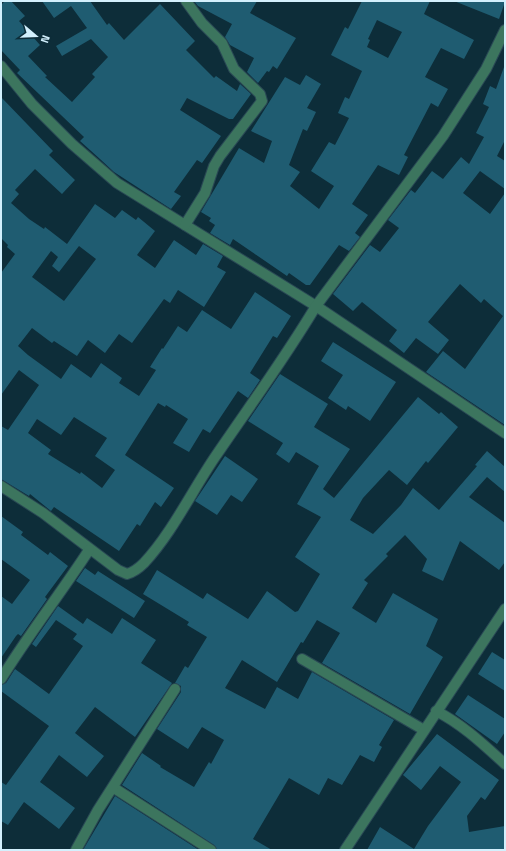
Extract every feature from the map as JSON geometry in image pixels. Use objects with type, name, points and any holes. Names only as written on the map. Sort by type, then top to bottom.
[{"type":"street","points":[[184,225],[205,193],[214,166],[220,156],[262,101],[260,94],[234,69],[222,44],[202,24],[186,1]]},
{"type":"street","points":[[1,486],[43,514],[89,550],[127,574],[134,572],[144,562],[176,519],[214,458],[300,334],[316,306],[443,136],[486,69],[505,30]]},
{"type":"street","points":[[3,73],[72,144],[117,183],[316,306],[505,433]]},
{"type":"street","points":[[1,679],[19,650],[64,589],[89,550]]},
{"type":"street","points":[[345,850],[505,609]]},
{"type":"street","points":[[302,659],[424,730]]},
{"type":"street","points":[[76,850],[98,810],[114,788],[175,689]]},
{"type":"street","points":[[436,711],[453,719],[505,764]]},
{"type":"street","points":[[114,788],[212,850]]},
{"type":"building","points":[[5,1],[11,1],[25,16],[19,21],[40,45],[28,56],[47,76],[45,77],[72,102],[95,77],[92,74],[108,57],[91,39],[62,56],[56,46],[87,28],[71,6],[54,18],[42,1],[90,1],[107,25],[109,23],[124,40],[160,4],[195,41],[186,50],[214,78],[216,76],[237,91],[240,84],[251,94],[233,119],[229,119],[187,98],[180,110],[221,136],[202,163],[197,160],[174,192],[181,196],[171,209],[114,172],[80,141],[84,137],[17,73],[20,70],[1,50],[1,5]]},
{"type":"building","points":[[194,1],[257,1],[250,13],[296,38],[277,69],[273,66],[258,83],[247,72],[254,58],[230,45],[225,37],[232,24],[198,6]]},
{"type":"building","points":[[362,1],[430,1],[424,14],[474,40],[464,59],[441,48],[425,77],[448,89],[438,107],[431,103],[404,155],[408,157],[399,175],[378,165],[352,204],[368,215],[355,233],[360,237],[349,251],[339,245],[310,285],[306,285],[289,273],[287,276],[233,239],[230,245],[210,233],[215,225],[209,221],[211,218],[201,212],[239,148],[264,163],[272,141],[251,131],[285,77],[300,85],[306,75],[321,84],[307,108],[316,112],[307,131],[303,129],[289,165],[300,172],[290,186],[319,209],[334,186],[311,171],[329,142],[335,145],[349,118],[338,113],[345,97],[349,99],[362,71],[331,55],[345,27],[348,29]],"holes":[[[377,20],[402,32],[388,58],[367,47],[370,40],[368,39]]]},
{"type":"building","points":[[454,1],[505,1],[505,2],[499,19]]},
{"type":"building","points":[[504,67],[505,140],[497,156],[505,161],[505,189],[480,171],[463,193],[490,214],[505,193],[505,425],[426,372],[443,351],[465,369],[503,316],[484,299],[481,303],[460,284],[428,322],[449,340],[438,354],[416,338],[404,353],[389,341],[397,330],[362,302],[353,311],[333,294],[370,245],[380,252],[399,228],[388,220],[411,190],[415,193],[432,171],[443,179],[461,157],[469,164],[484,137],[476,133],[489,107],[483,104],[490,86],[496,89]]},
{"type":"building","points":[[1,97],[53,151],[49,155],[75,180],[62,194],[35,169],[15,190],[19,194],[11,203],[29,219],[44,229],[45,227],[67,244],[95,204],[115,218],[122,210],[136,220],[138,217],[155,231],[137,255],[155,268],[174,240],[196,255],[203,244],[223,256],[217,267],[226,272],[204,307],[178,290],[170,303],[164,299],[132,343],[119,334],[105,353],[88,340],[77,356],[54,341],[52,343],[32,328],[18,346],[28,355],[61,379],[71,364],[91,378],[101,363],[122,378],[119,383],[139,396],[156,370],[150,367],[178,326],[187,332],[202,310],[231,329],[255,292],[291,316],[277,338],[273,336],[250,373],[260,380],[248,398],[238,391],[210,433],[203,429],[189,452],[173,443],[188,419],[166,405],[165,407],[158,403],[125,455],[174,488],[161,507],[155,502],[140,526],[137,524],[119,551],[54,507],[51,511],[30,494],[29,496],[1,479],[1,426],[8,430],[39,385],[19,370],[1,395],[1,273],[15,254],[7,247],[8,245],[1,238]],"holes":[[[79,246],[96,259],[64,301],[32,277],[51,251],[58,257],[52,266],[59,272]],[[74,417],[107,438],[95,456],[115,470],[102,488],[81,472],[80,474],[48,454],[51,450],[28,433],[37,419],[61,435]]]},
{"type":"building","points":[[333,342],[396,382],[370,421],[348,406],[346,410],[328,398],[343,375],[321,361]]},
{"type":"building","points":[[280,374],[328,404],[314,427],[350,449],[323,489],[334,498],[418,397],[439,414],[441,412],[458,427],[428,463],[426,461],[407,485],[389,470],[363,498],[350,520],[373,534],[401,505],[413,488],[439,510],[477,466],[475,465],[487,451],[505,467],[505,492],[487,477],[469,497],[505,523],[505,562],[499,570],[460,541],[443,581],[422,571],[427,559],[405,535],[386,554],[388,556],[364,580],[368,583],[352,608],[376,623],[393,593],[438,619],[426,646],[443,657],[410,714],[322,663],[340,633],[317,620],[303,643],[301,642],[277,682],[242,660],[225,688],[265,709],[277,687],[298,699],[312,672],[394,720],[379,745],[382,747],[374,762],[360,755],[342,785],[328,778],[319,795],[289,778],[253,839],[272,850],[217,850],[214,845],[122,785],[142,753],[161,766],[160,767],[194,787],[209,762],[211,764],[224,740],[202,727],[188,749],[157,729],[181,692],[181,686],[175,683],[185,666],[188,668],[207,637],[187,625],[189,622],[143,594],[157,570],[203,599],[207,593],[248,619],[267,591],[295,612],[298,611],[320,574],[295,557],[321,517],[297,504],[319,466],[296,452],[289,463],[276,454],[283,443],[248,421]]},
{"type":"building","points":[[225,456],[258,479],[242,502],[231,495],[217,515],[195,501]]},
{"type":"building","points":[[1,516],[23,532],[21,535],[48,555],[50,552],[68,566],[45,597],[47,599],[21,636],[18,634],[16,636],[1,658],[1,596],[12,604],[30,580],[1,559]]},
{"type":"building","points":[[85,568],[95,575],[98,571],[145,601],[134,618],[76,581]]},
{"type":"building","points":[[58,606],[83,624],[87,618],[112,634],[122,618],[156,640],[141,663],[172,683],[135,737],[95,707],[75,733],[104,756],[87,777],[59,755],[40,782],[75,808],[59,829],[24,802],[8,825],[1,821],[1,782],[6,785],[49,726],[1,691],[1,685],[6,683],[15,669],[49,694],[83,646],[73,639],[77,634],[56,620],[36,647],[32,644]]},
{"type":"building","points":[[492,652],[505,660],[505,691],[478,674]]},
{"type":"building","points":[[468,695],[505,719],[505,732],[497,744],[455,714]]},
{"type":"building","points":[[437,734],[499,780],[485,800],[481,797],[467,816],[469,832],[505,826],[505,850],[367,850],[380,827],[414,849],[428,826],[461,782],[440,766],[421,790],[403,775]]},
{"type":"building","points":[[115,796],[199,850],[83,850]]}]
